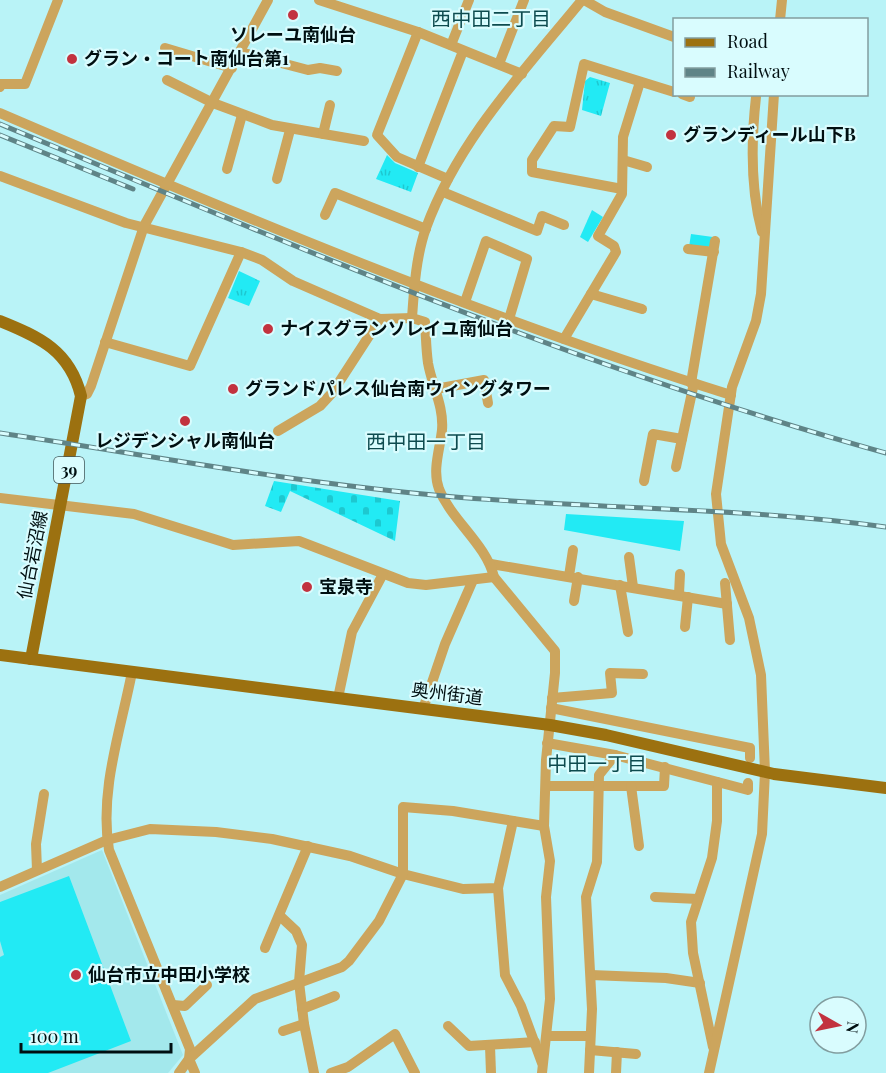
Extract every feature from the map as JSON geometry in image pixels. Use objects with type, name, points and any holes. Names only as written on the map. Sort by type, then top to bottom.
[{"type":"main road","points":[[0,321],[42,341],[64,357],[76,379],[81,396]]},
{"type":"main road","name":"仙台岩沼線","points":[[31,658],[62,506],[81,396]]},
{"type":"main road","name":"奥州街道","points":[[0,655],[550,724],[640,742],[769,773],[886,788]]},
{"type":"street","points":[[0,87],[1,84],[25,84],[58,0]]},
{"type":"street","points":[[81,396],[87,394],[91,386],[144,226],[268,0]]},
{"type":"street","points":[[319,0],[346,4],[522,74]]},
{"type":"street","points":[[451,45],[469,0]]},
{"type":"street","points":[[499,64],[524,0]]},
{"type":"street","points":[[412,318],[426,229],[448,179],[466,147],[583,0],[605,12],[673,36]]},
{"type":"street","points":[[780,18],[782,0]]},
{"type":"street","points":[[418,32],[377,135],[397,157],[448,179]]},
{"type":"street","points":[[165,48],[232,68]]},
{"type":"street","points":[[418,167],[463,51]]},
{"type":"street","points":[[240,52],[308,70],[338,71]]},
{"type":"street","points":[[621,189],[532,172],[532,160],[554,126],[570,127],[584,64],[673,91]]},
{"type":"street","points":[[167,80],[213,103],[290,130],[364,141]]},
{"type":"street","points":[[564,339],[616,252],[614,246],[598,236],[622,194],[623,137],[640,82]]},
{"type":"street","points":[[710,1073],[762,834],[769,773],[757,651],[749,618],[721,544],[717,519],[717,470],[736,372],[756,321],[774,96]]},
{"type":"street","points":[[756,97],[752,134],[754,204],[764,241]]},
{"type":"street","points":[[323,134],[330,105]]},
{"type":"street","points":[[0,113],[168,185],[416,284],[564,339],[731,395]]},
{"type":"street","points":[[227,169],[243,115]]},
{"type":"street","points":[[277,178],[290,130]]},
{"type":"street","points":[[623,160],[647,167]]},
{"type":"street","points":[[0,176],[126,224],[144,226],[241,252],[261,260],[293,281],[380,319],[412,318],[425,322],[428,364],[442,410],[436,479],[452,515],[491,564],[494,577],[555,651],[547,743],[544,826],[550,861],[546,897],[550,999],[548,1036],[542,1069]]},
{"type":"street","points":[[443,192],[537,231],[542,216],[564,225]]},
{"type":"street","points":[[325,215],[335,193],[426,229]]},
{"type":"street","points":[[465,302],[486,241],[527,259],[509,319]]},
{"type":"street","points":[[676,467],[714,247],[688,249]]},
{"type":"street","points":[[105,342],[189,366],[241,252]]},
{"type":"street","points":[[591,294],[642,309]]},
{"type":"street","points":[[278,431],[320,406],[332,393],[380,319]]},
{"type":"street","points":[[436,389],[484,380],[488,403]]},
{"type":"street","points":[[644,481],[652,434],[682,439]]},
{"type":"street","points":[[0,498],[134,514],[233,545],[299,541],[408,583],[426,585],[494,577]]},
{"type":"street","points":[[573,550],[574,602]]},
{"type":"street","points":[[628,557],[633,586]]},
{"type":"street","points":[[491,564],[633,586],[727,604]]},
{"type":"street","points":[[338,699],[352,632],[383,574]]},
{"type":"street","points":[[680,574],[684,596],[685,627]]},
{"type":"street","points":[[423,709],[446,644],[473,580]]},
{"type":"street","points":[[725,583],[730,639]]},
{"type":"street","points":[[620,585],[628,632]]},
{"type":"street","points":[[132,672],[109,786],[107,840],[113,861],[190,1049],[189,1059],[195,1073]]},
{"type":"street","points":[[552,703],[612,693],[610,673],[643,674]]},
{"type":"street","points":[[552,703],[750,748],[750,758]]},
{"type":"street","points":[[547,743],[615,755],[748,790],[748,783]]},
{"type":"street","points":[[589,1073],[591,975],[586,897],[597,862],[599,775],[615,755]]},
{"type":"street","points":[[546,786],[664,786],[665,767]]},
{"type":"street","points":[[714,1050],[693,953],[692,922],[712,858],[717,821],[717,783]]},
{"type":"street","points":[[631,786],[639,846]]},
{"type":"street","points":[[37,870],[36,844],[44,794]]},
{"type":"street","points":[[179,1073],[189,1059],[255,999],[342,967],[349,961],[379,921],[403,874],[403,807],[513,820],[544,826]]},
{"type":"street","points":[[513,820],[498,888],[505,975],[535,1042],[542,1069]]},
{"type":"street","points":[[0,887],[107,840],[150,829],[216,832],[308,846],[463,889],[498,888]]},
{"type":"street","points":[[265,948],[308,846]]},
{"type":"street","points":[[655,897],[698,899]]},
{"type":"street","points":[[280,916],[296,931],[302,945],[299,982],[304,1024],[314,1073]]},
{"type":"street","points":[[591,975],[666,978],[700,983]]},
{"type":"street","points":[[173,1005],[185,1006],[207,985]]},
{"type":"street","points":[[302,1009],[335,996]]},
{"type":"street","points":[[283,1031],[304,1024]]},
{"type":"street","points":[[448,1026],[469,1047],[535,1042]]},
{"type":"street","points":[[331,1073],[348,1067],[395,1034],[415,1073]]},
{"type":"street","points":[[548,1036],[590,1036]]},
{"type":"street","points":[[490,1046],[491,1073]]},
{"type":"street","points":[[590,1050],[636,1054]]},
{"type":"street","points":[[616,1052],[616,1073]]},
{"type":"shaded area","name":"仙台市立中田小学校","points":[[102,850],[183,1055],[168,1073],[0,1073],[0,895]]},
{"type":"green space","points":[[590,77],[610,83],[601,116],[582,110],[585,81]]},
{"type":"green space","points":[[387,155],[395,163],[418,173],[411,192],[376,179]]},
{"type":"green space","points":[[592,210],[603,217],[588,242],[580,237]]},
{"type":"green space","points":[[691,234],[713,237],[712,245],[706,248],[689,247]]},
{"type":"green space","points":[[239,271],[260,281],[249,306],[228,298]]},
{"type":"green space","points":[[274,481],[400,501],[395,541],[290,491],[281,512],[265,506]]},
{"type":"green space","points":[[566,514],[684,521],[680,551],[564,530]]},
{"type":"green space","name":"仙台市立中田小学校","points":[[69,876],[131,1041],[48,1073],[0,1073],[0,957],[4,955],[0,941],[0,902]]},
{"type":"railway","points":[[0,124],[218,215],[549,344],[773,420],[886,453]]},
{"type":"railway","points":[[0,135],[133,189]]},
{"type":"railway","points":[[0,433],[332,484],[444,496],[720,512],[831,520],[886,527]]},
{"type":"place","name":"ソレーユ南仙台","points":[[293,15]]},
{"type":"place","name":"グラン・コート南仙台第1","points":[[72,59]]},
{"type":"place","name":"グランディール山下B","points":[[671,135]]},
{"type":"place","name":"ナイスグランソレイユ南仙台","points":[[268,329]]},
{"type":"place","name":"グランドパレス仙台南ウィングタワー","points":[[233,389]]},
{"type":"place","name":"レジデンシャル南仙台","points":[[185,421]]},
{"type":"place","name":"宝泉寺","points":[[307,587]]},
{"type":"place","name":"仙台市立中田小学校","points":[[76,975]]},
{"type":"district","name":"西中田二丁目","points":[[491,19]]},
{"type":"district","name":"西中田一丁目","points":[[426,442]]},
{"type":"district","name":"中田一丁目","points":[[597,764]]}]
